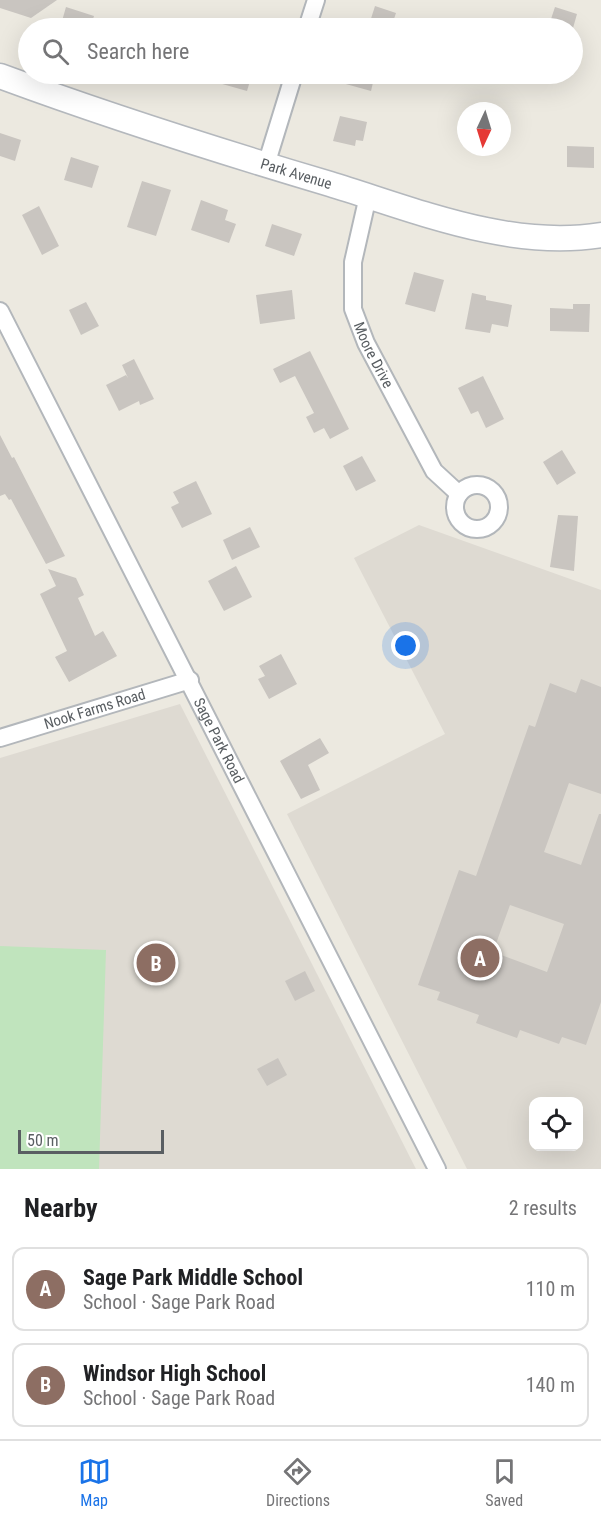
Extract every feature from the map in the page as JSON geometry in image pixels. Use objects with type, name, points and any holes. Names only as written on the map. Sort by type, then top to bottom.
[{"type":"main road","name":"Park Avenue","points":[[0,76],[18,82]]},
{"type":"main road","name":"Park Avenue","points":[[24,84],[266,165],[475,227],[538,237],[601,235]]},
{"type":"street","points":[[310,18],[316,0]]},
{"type":"street","points":[[266,165],[291,84]]},
{"type":"street","name":"Moore Drive","points":[[368,196],[353,262],[353,309],[366,343],[434,471],[459,494]]},
{"type":"street","name":"Sage Park Road","points":[[0,311],[438,1169]]},
{"type":"street","name":"Nook Farms Road","points":[[0,738],[190,680]]},
{"type":"shaded area","points":[[419,525],[601,590],[601,1169],[467,1169],[287,814],[445,734],[354,558]]},
{"type":"shaded area","points":[[180,704],[416,1169],[0,1169],[0,758]]},
{"type":"green space","points":[[0,946],[106,950],[99,1169],[0,1169]]},
{"type":"building","points":[[0,0],[57,0],[31,18],[0,8]]},
{"type":"building","points":[[375,6],[396,13],[394,18],[371,18]]},
{"type":"building","points":[[66,7],[94,16],[93,18],[63,18]]},
{"type":"building","points":[[555,7],[577,14],[576,18],[551,18]]},
{"type":"building","points":[[222,84],[249,84],[247,91]]},
{"type":"building","points":[[346,84],[373,84],[371,91]]},
{"type":"building","points":[[340,116],[367,122],[363,141],[356,140],[355,146],[333,141]]},
{"type":"building","points":[[0,133],[21,140],[15,161],[0,156]]},
{"type":"building","points":[[567,146],[594,147],[594,168],[567,167]]},
{"type":"building","points":[[71,157],[99,166],[92,188],[64,180]]},
{"type":"building","points":[[142,181],[171,190],[156,236],[127,227]]},
{"type":"building","points":[[201,200],[228,210],[225,220],[236,224],[229,243],[191,230]]},
{"type":"building","points":[[39,206],[59,246],[42,255],[22,215]]},
{"type":"building","points":[[272,224],[302,234],[294,256],[265,246]]},
{"type":"building","points":[[414,272],[444,280],[435,312],[405,304]]},
{"type":"building","points":[[292,290],[295,319],[260,324],[256,295]]},
{"type":"building","points":[[472,293],[486,296],[486,300],[512,305],[508,327],[492,324],[490,333],[465,329]]},
{"type":"building","points":[[86,302],[99,326],[81,335],[69,310]]},
{"type":"building","points":[[573,304],[590,304],[589,332],[550,331],[550,308],[573,309]]},
{"type":"building","points":[[310,351],[349,429],[330,439],[324,428],[314,433],[306,417],[314,413],[295,376],[280,383],[273,369]]},
{"type":"building","points":[[134,359],[154,399],[140,405],[139,401],[119,411],[106,385],[126,375],[128,378],[122,365]]},
{"type":"building","points":[[483,376],[504,419],[486,428],[478,411],[471,414],[458,388]]},
{"type":"building","points":[[0,435],[12,458],[14,457],[65,556],[46,564],[11,499],[9,500],[5,494],[0,496]]},
{"type":"building","points":[[562,450],[576,473],[557,485],[543,462]]},
{"type":"building","points":[[362,456],[376,481],[356,491],[343,466]]},
{"type":"building","points":[[196,481],[212,514],[182,528],[171,507],[179,503],[173,492]]},
{"type":"building","points":[[558,515],[578,516],[574,571],[550,567]]},
{"type":"building","points":[[250,527],[260,547],[232,560],[223,540]]},
{"type":"building","points":[[236,566],[252,597],[224,611],[208,581]]},
{"type":"building","points":[[48,569],[76,578],[84,595],[78,598],[95,636],[103,631],[117,656],[69,682],[55,657],[67,651],[40,594],[56,586]]},
{"type":"building","points":[[281,654],[297,684],[269,699],[258,679],[265,676],[259,666]]},
{"type":"building","points":[[581,679],[601,687],[601,794],[569,783],[544,852],[581,865],[599,814],[601,814],[601,1002],[586,1045],[562,1037],[559,1044],[520,1030],[517,1038],[476,1023],[479,1015],[437,1000],[440,992],[418,985],[459,870],[476,876],[529,725],[535,727],[550,683],[576,693]],"holes":[[[510,905],[564,924],[547,972],[493,952]]]},
{"type":"building","points":[[320,738],[329,753],[308,765],[320,790],[301,799],[280,761]]},
{"type":"building","points":[[305,971],[315,991],[295,1001],[285,981]]},
{"type":"building","points":[[278,1058],[287,1075],[267,1086],[257,1069]]},
{"type":"place","name":"Sage Park Middle School","points":[[480,958]]},
{"type":"place","name":"Windsor High School","points":[[156,963]]}]
